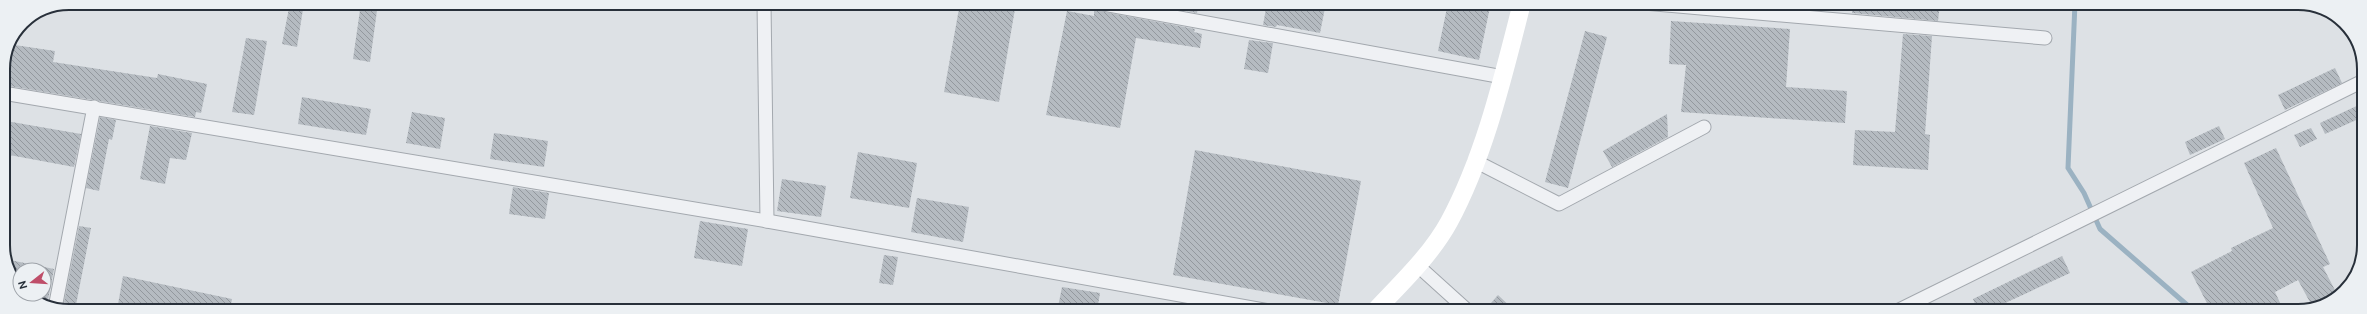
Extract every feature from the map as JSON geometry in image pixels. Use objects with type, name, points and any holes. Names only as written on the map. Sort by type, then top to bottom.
[{"type":"main road","points":[[1382,304],[1417,266],[1448,223],[1475,161],[1503,77],[1520,10]]},
{"type":"street","points":[[764,10],[767,221]]},
{"type":"street","points":[[1136,10],[1503,77]]},
{"type":"street","points":[[1724,10],[2045,38]]},
{"type":"street","points":[[1911,304],[2357,84]]},
{"type":"street","points":[[10,94],[767,221],[1230,304]]},
{"type":"street","points":[[56,302],[94,107]]},
{"type":"street","points":[[1475,161],[1559,204],[1704,128]]},
{"type":"street","points":[[1417,266],[1460,304]]},
{"type":"building","points":[[289,10],[303,10],[297,47],[282,44]]},
{"type":"building","points":[[360,10],[377,10],[370,62],[353,59]]},
{"type":"building","points":[[959,10],[1015,10],[999,102],[944,92]]},
{"type":"building","points":[[1094,10],[1195,29],[1194,32],[1202,34],[1200,48],[1136,38],[1120,128],[1046,115],[1067,11],[1094,16]]},
{"type":"building","points":[[1181,10],[1198,10],[1197,13]]},
{"type":"building","points":[[1266,10],[1325,10],[1320,33],[1277,25],[1276,27],[1263,25]]},
{"type":"building","points":[[1447,10],[1489,10],[1479,60],[1438,51]]},
{"type":"building","points":[[1852,10],[1939,10],[1938,21],[1852,13]]},
{"type":"building","points":[[1671,21],[1790,29],[1786,87],[1847,91],[1845,123],[1681,112],[1686,65],[1669,64]]},
{"type":"building","points":[[1585,31],[1607,37],[1568,188],[1545,182]]},
{"type":"building","points":[[1903,34],[1932,36],[1925,134],[1930,135],[1928,170],[1853,165],[1855,130],[1895,132]]},
{"type":"building","points":[[246,38],[267,41],[254,115],[232,112]]},
{"type":"building","points":[[1249,40],[1273,43],[1268,73],[1244,69]]},
{"type":"building","points":[[14,46],[55,51],[53,62],[157,78],[158,74],[207,84],[201,113],[196,112],[195,117],[10,86],[11,57]]},
{"type":"building","points":[[2335,68],[2342,83],[2285,110],[2278,95]]},
{"type":"building","points":[[302,97],[371,109],[366,135],[298,124]]},
{"type":"building","points":[[2357,106],[2357,120],[2325,134],[2320,123]]},
{"type":"building","points":[[412,112],[445,118],[440,149],[406,143]]},
{"type":"building","points":[[1667,114],[1668,137],[1612,167],[1603,151]]},
{"type":"building","points":[[100,117],[116,120],[112,140],[109,139],[99,191],[86,188]]},
{"type":"building","points":[[10,122],[81,134],[74,167],[10,155]]},
{"type":"building","points":[[150,126],[192,133],[186,160],[170,158],[165,184],[140,179]]},
{"type":"building","points":[[2219,126],[2225,139],[2190,155],[2185,142]]},
{"type":"building","points":[[2311,128],[2317,139],[2300,147],[2294,135]]},
{"type":"building","points":[[494,133],[548,141],[544,167],[490,159]]},
{"type":"building","points":[[2276,148],[2330,264],[2323,267],[2335,290],[2328,296],[2310,303],[2298,280],[2275,292],[2281,304],[2207,304],[2191,272],[2232,251],[2231,248],[2273,228],[2244,163]]},
{"type":"building","points":[[1195,150],[1361,181],[1338,304],[1173,275]]},
{"type":"building","points":[[858,152],[917,163],[909,208],[850,198]]},
{"type":"building","points":[[782,179],[826,186],[821,217],[777,211]]},
{"type":"building","points":[[513,187],[549,193],[545,219],[509,214]]},
{"type":"building","points":[[917,198],[969,207],[963,242],[911,232]]},
{"type":"building","points":[[700,221],[748,229],[742,266],[694,258]]},
{"type":"building","points":[[79,226],[91,228],[76,304],[64,302]]},
{"type":"building","points":[[884,255],[898,257],[893,285],[879,283]]},
{"type":"building","points":[[2062,256],[2070,273],[2003,304],[1975,304],[1973,299]]},
{"type":"building","points":[[52,269],[54,269],[52,279]]},
{"type":"building","points":[[123,276],[232,299],[231,304],[118,304]]},
{"type":"building","points":[[1062,287],[1100,293],[1098,304],[1059,304]]},
{"type":"building","points":[[1498,295],[1508,304],[1490,304]]},
{"type":"waterway","points":[[2075,10],[2068,168],[2084,193],[2100,229],[2186,304]]}]
